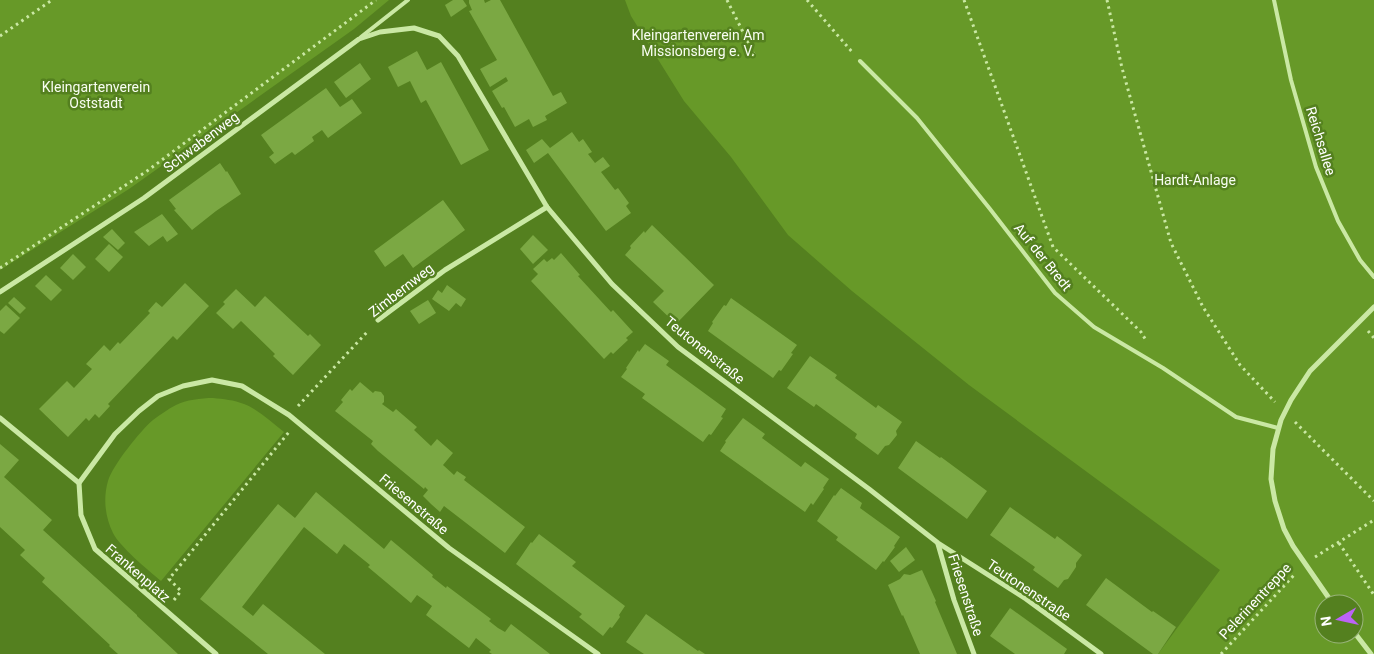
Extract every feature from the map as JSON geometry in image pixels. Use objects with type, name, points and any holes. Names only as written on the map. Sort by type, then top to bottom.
[{"type":"street","name":"Teutonenstraße","points":[[359,39],[380,32],[414,28],[439,36],[458,56],[547,207],[612,284],[678,347],[938,543],[1026,599],[1101,654]]},
{"type":"street","name":"Schwabenweg","points":[[0,292],[144,198],[359,39]]},
{"type":"street","name":"Zimbernweg","points":[[378,320],[444,270],[547,207]]},
{"type":"street","points":[[1326,594],[1293,546],[1284,529],[1275,501],[1272,479],[1273,450],[1278,428],[1285,412],[1310,372],[1374,307]]},
{"type":"street","name":"Friesenstraße","points":[[79,482],[115,434],[158,396],[183,386],[212,380],[242,386],[289,415],[449,548],[598,654]]},
{"type":"street","points":[[0,418],[79,482]]},
{"type":"street","name":"Frankenplatz","points":[[79,482],[81,515],[94,549],[216,654]]},
{"type":"street","name":"Friesenstraße","points":[[938,543],[954,600],[974,654]]},
{"type":"street","points":[[1363,644],[1371,654]]},
{"type":"lane","name":"Schwabenweg","points":[[359,39],[408,0]]},
{"type":"lane","name":"Reichsallee","points":[[1274,0],[1291,80],[1316,167],[1338,222],[1360,260],[1374,277]]},
{"type":"lane","name":"Auf der Bredt","points":[[860,61],[917,118],[1056,293],[1094,327],[1163,368],[1236,417],[1278,428]]},
{"type":"path","points":[[0,36],[52,0]]},
{"type":"path","points":[[0,268],[147,171],[376,0]]},
{"type":"path","points":[[727,0],[756,58]]},
{"type":"path","points":[[807,0],[860,61]]},
{"type":"path","points":[[964,0],[1053,247],[1141,332],[1163,368]]},
{"type":"path","points":[[1107,0],[1122,68],[1171,243],[1202,307],[1240,365],[1374,502]]},
{"type":"path","name":"Zimbernweg","points":[[289,415],[378,320]]},
{"type":"path","points":[[165,612],[181,591],[169,580],[298,422]]},
{"type":"path","name":"Pelerinentreppe","points":[[1221,654],[1305,563],[1340,543],[1374,520]]},
{"type":"path","points":[[1340,543],[1374,595]]},
{"type":"green space","name":"Kleingartenverein Oststadt","points":[[0,0],[389,0],[354,29],[129,189],[0,270]]},
{"type":"green space","name":"Hardt-Anlage","points":[[625,0],[1374,0],[1374,654],[1158,654],[1220,570],[969,385],[852,291],[788,235],[731,157],[684,101],[631,16]]},
{"type":"green space","points":[[213,398],[244,404],[265,416],[284,432],[161,581],[128,551],[113,533],[108,521],[106,507],[108,481],[115,466],[141,432],[153,420],[180,403]]},
{"type":"building","points":[[453,0],[463,0],[467,6],[451,17],[445,5]]},
{"type":"building","points":[[469,0],[484,0],[485,3],[491,0],[500,0],[553,96],[561,92],[567,103],[545,116],[547,120],[533,127],[529,119],[515,127],[504,107],[502,108],[492,91],[508,81],[506,77],[490,87],[480,69],[497,60],[469,11],[472,10]]},
{"type":"building","points":[[417,51],[427,70],[441,62],[489,150],[461,165],[426,100],[421,103],[410,81],[398,87],[388,67]]},
{"type":"building","points":[[360,63],[371,79],[346,98],[334,82]]},
{"type":"building","points":[[326,88],[340,107],[352,99],[362,113],[328,138],[322,130],[312,137],[314,141],[295,155],[292,152],[275,164],[269,157],[274,153],[261,135]]},
{"type":"building","points":[[572,132],[579,142],[583,139],[592,152],[588,154],[595,163],[603,157],[610,166],[601,172],[615,190],[618,188],[629,203],[626,206],[631,213],[606,231],[548,153],[534,163],[526,150],[542,139],[550,148]]},
{"type":"building","points":[[220,163],[241,194],[192,230],[174,210],[176,209],[169,200]]},
{"type":"building","points":[[443,200],[465,230],[413,268],[403,254],[385,267],[374,251]]},
{"type":"building","points":[[162,214],[178,234],[167,242],[163,236],[149,246],[134,232]]},
{"type":"building","points":[[652,225],[714,285],[676,324],[653,302],[664,291],[625,255],[631,248],[630,246]]},
{"type":"building","points":[[112,229],[125,243],[118,250],[103,237]]},
{"type":"building","points":[[533,235],[548,250],[533,264],[520,249]]},
{"type":"building","points":[[109,244],[123,257],[109,272],[95,259]]},
{"type":"building","points":[[561,253],[580,275],[578,276],[611,312],[613,310],[633,332],[626,338],[628,340],[613,354],[611,352],[604,359],[531,281],[538,274],[533,269],[544,259],[547,262],[552,258],[554,260]]},
{"type":"building","points":[[73,254],[86,267],[73,280],[60,268]]},
{"type":"building","points":[[46,275],[62,290],[51,301],[35,286]]},
{"type":"building","points":[[185,283],[209,306],[177,340],[173,336],[108,404],[110,406],[99,418],[95,414],[89,421],[86,418],[68,437],[39,409],[67,381],[74,388],[92,369],[86,364],[104,345],[110,351],[118,342],[120,344],[150,313],[148,311],[156,302],[162,307]]},
{"type":"building","points":[[447,285],[466,299],[461,307],[456,303],[449,311],[432,299],[438,290],[442,293]]},
{"type":"building","points":[[236,289],[255,307],[265,296],[308,336],[310,334],[321,345],[293,375],[273,356],[275,354],[241,321],[233,329],[216,313],[225,304],[223,302]]},
{"type":"building","points":[[14,297],[26,308],[20,314],[8,303]]},
{"type":"building","points":[[731,298],[797,345],[781,371],[779,370],[773,378],[708,331],[712,322]]},
{"type":"building","points":[[428,300],[436,313],[419,324],[410,311]]},
{"type":"building","points":[[6,305],[20,318],[4,334],[0,331],[0,311]]},
{"type":"building","points":[[645,344],[669,361],[666,365],[726,409],[721,417],[723,418],[711,435],[709,434],[703,442],[642,398],[645,394],[621,377],[638,350],[639,352]]},
{"type":"building","points":[[810,356],[837,375],[835,378],[876,408],[878,405],[902,422],[896,431],[897,435],[878,455],[855,438],[857,434],[816,404],[814,407],[787,388]]},
{"type":"building","points":[[360,382],[373,393],[375,391],[381,392],[384,396],[382,404],[393,412],[396,409],[417,427],[414,430],[431,446],[437,439],[453,453],[443,465],[454,475],[457,471],[466,477],[464,480],[525,527],[505,553],[444,506],[440,512],[423,496],[428,490],[425,487],[424,489],[378,451],[371,444],[373,441],[335,411],[343,402],[341,400],[350,389],[352,391]]},
{"type":"building","points":[[743,418],[765,434],[762,438],[801,467],[805,462],[829,479],[813,505],[811,503],[805,512],[720,451],[725,441]]},
{"type":"building","points":[[916,441],[987,491],[967,519],[898,468]]},
{"type":"building","points":[[0,444],[19,460],[4,477],[52,520],[43,530],[178,654],[118,654],[42,582],[45,578],[20,555],[25,550],[0,527]]},
{"type":"building","points":[[841,488],[862,503],[860,508],[900,537],[895,547],[876,570],[836,540],[838,537],[817,521],[834,495]]},
{"type":"building","points":[[316,492],[384,549],[391,540],[433,575],[432,577],[491,619],[489,621],[498,628],[505,632],[511,624],[550,654],[492,654],[489,652],[491,650],[476,638],[469,648],[426,615],[432,606],[424,600],[417,595],[411,603],[344,544],[337,554],[304,527],[242,607],[253,616],[263,604],[325,654],[268,654],[200,599],[278,504],[295,518]]},
{"type":"building","points":[[1010,507],[1055,539],[1057,536],[1082,555],[1068,579],[1064,580],[1058,588],[1033,570],[1035,567],[990,535]]},
{"type":"building","points":[[539,534],[576,562],[572,566],[625,606],[612,628],[610,627],[603,636],[579,617],[582,614],[516,564]]},
{"type":"building","points":[[906,547],[915,560],[899,572],[890,561]]},
{"type":"building","points":[[922,570],[957,654],[920,654],[888,585],[900,579],[904,574],[910,575]]},
{"type":"building","points":[[1106,578],[1176,627],[1158,654],[1153,654],[1086,605]]},
{"type":"building","points":[[1010,608],[1067,649],[1064,654],[1015,654],[990,636]]},
{"type":"building","points":[[646,614],[705,654],[644,654],[626,642]]},
{"type":"park label","name":"Kleingartenverein Am Missionsberg e. V.","points":[[698,43]]}]
